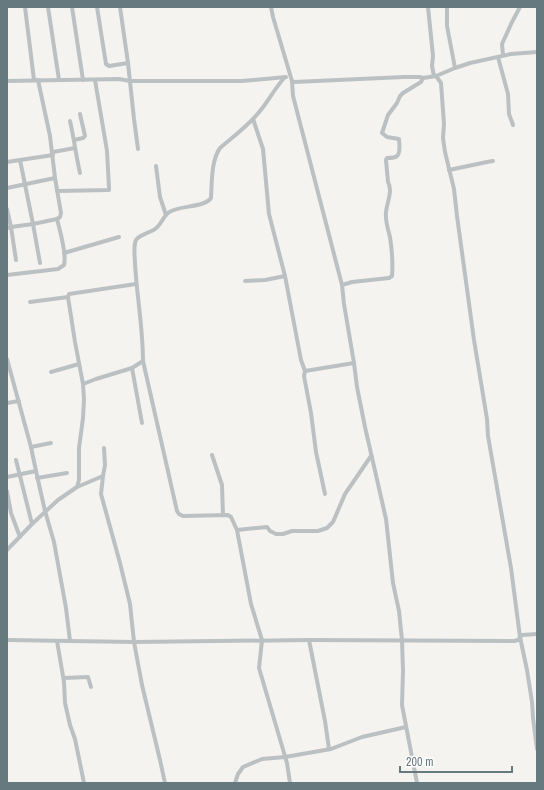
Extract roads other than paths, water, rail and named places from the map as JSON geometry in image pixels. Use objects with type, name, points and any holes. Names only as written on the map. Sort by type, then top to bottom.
[{"type":"street","points":[[7,275],[58,269],[64,264],[64,253],[58,219],[61,213],[55,178],[53,154],[36,80],[25,7]]},
{"type":"street","points":[[48,7],[59,80]]},
{"type":"street","points":[[72,7],[84,80]]},
{"type":"street","points":[[97,7],[106,64],[109,66],[128,63]]},
{"type":"street","points":[[120,7],[138,149]]},
{"type":"street","points":[[271,7],[272,17],[291,79],[293,96],[342,285],[354,363],[356,387],[386,519],[393,583],[399,611],[402,640],[402,706],[417,783]]},
{"type":"street","points":[[428,7],[433,77],[441,83],[445,152],[448,170],[454,189],[474,340],[487,419],[488,436],[511,568],[520,637],[527,670],[537,749]]},
{"type":"street","points":[[513,125],[509,114],[508,94],[500,56],[502,44],[520,7]]},
{"type":"street","points":[[447,9],[447,26],[455,68]]},
{"type":"street","points":[[7,80],[119,79],[130,81],[242,81],[284,78],[291,79],[294,82],[305,82],[404,77],[423,78],[433,77],[470,63],[500,56],[537,52]]},
{"type":"street","points":[[284,78],[253,119],[220,148],[214,160],[210,200],[168,213],[153,231],[136,239],[135,248],[136,284],[143,346],[143,362],[176,511],[183,516],[228,515],[231,517],[237,530],[252,604],[262,640],[259,668],[285,757],[290,783]]},
{"type":"street","points":[[342,285],[352,282],[389,278],[392,276],[393,264],[390,238],[386,224],[386,212],[390,195],[386,160],[387,158],[398,156],[399,139],[387,137],[382,133],[388,115],[397,103],[400,96],[420,82],[423,78]]},
{"type":"street","points":[[57,190],[109,190],[107,151],[95,80]]},
{"type":"street","points":[[74,140],[83,138],[84,136],[80,114]]},
{"type":"street","points":[[253,119],[263,149],[269,214],[285,276],[301,360],[305,371],[304,376],[316,452],[326,494]]},
{"type":"street","points":[[70,121],[80,174]]},
{"type":"street","points":[[7,162],[53,154],[75,148]]},
{"type":"street","points":[[20,160],[40,263]]},
{"type":"street","points":[[448,170],[493,161]]},
{"type":"street","points":[[156,166],[160,197],[166,216]]},
{"type":"street","points":[[7,188],[55,178]]},
{"type":"street","points":[[7,209],[9,228],[16,260]]},
{"type":"street","points":[[9,228],[58,219]]},
{"type":"street","points":[[64,253],[119,236]]},
{"type":"street","points":[[245,281],[265,280],[285,276]]},
{"type":"street","points":[[30,302],[68,297],[69,294],[136,284]]},
{"type":"street","points":[[68,297],[83,384],[84,399],[79,448],[79,480],[76,487]]},
{"type":"street","points":[[7,361],[31,447],[45,512],[54,542],[60,569],[70,641]]},
{"type":"street","points":[[83,384],[132,368],[143,362]]},
{"type":"street","points":[[305,371],[354,363]]},
{"type":"street","points":[[51,372],[79,364]]},
{"type":"street","points":[[132,368],[142,423]]},
{"type":"street","points":[[7,403],[19,401]]},
{"type":"street","points":[[31,447],[51,443]]},
{"type":"street","points":[[104,448],[105,465],[101,494],[130,604],[134,642],[142,686],[165,783]]},
{"type":"street","points":[[212,455],[222,485],[223,515]]},
{"type":"street","points":[[237,530],[267,527],[276,534],[283,534],[292,531],[318,531],[327,528],[333,522],[345,494],[371,456]]},
{"type":"street","points":[[16,460],[32,524]]},
{"type":"street","points":[[7,477],[36,471]]},
{"type":"street","points":[[37,478],[67,473]]},
{"type":"street","points":[[7,550],[58,500],[76,487],[103,476]]},
{"type":"street","points":[[7,491],[11,513],[20,537]]},
{"type":"street","points":[[7,640],[134,642],[262,640],[514,641],[518,640],[525,634],[537,634]]},
{"type":"street","points":[[309,640],[325,721],[329,750]]},
{"type":"street","points":[[57,641],[64,678],[65,703],[75,739],[84,783]]},
{"type":"street","points":[[64,678],[88,677],[91,687]]},
{"type":"street","points":[[235,783],[238,774],[243,767],[262,759],[329,750],[362,737],[406,727]]}]
